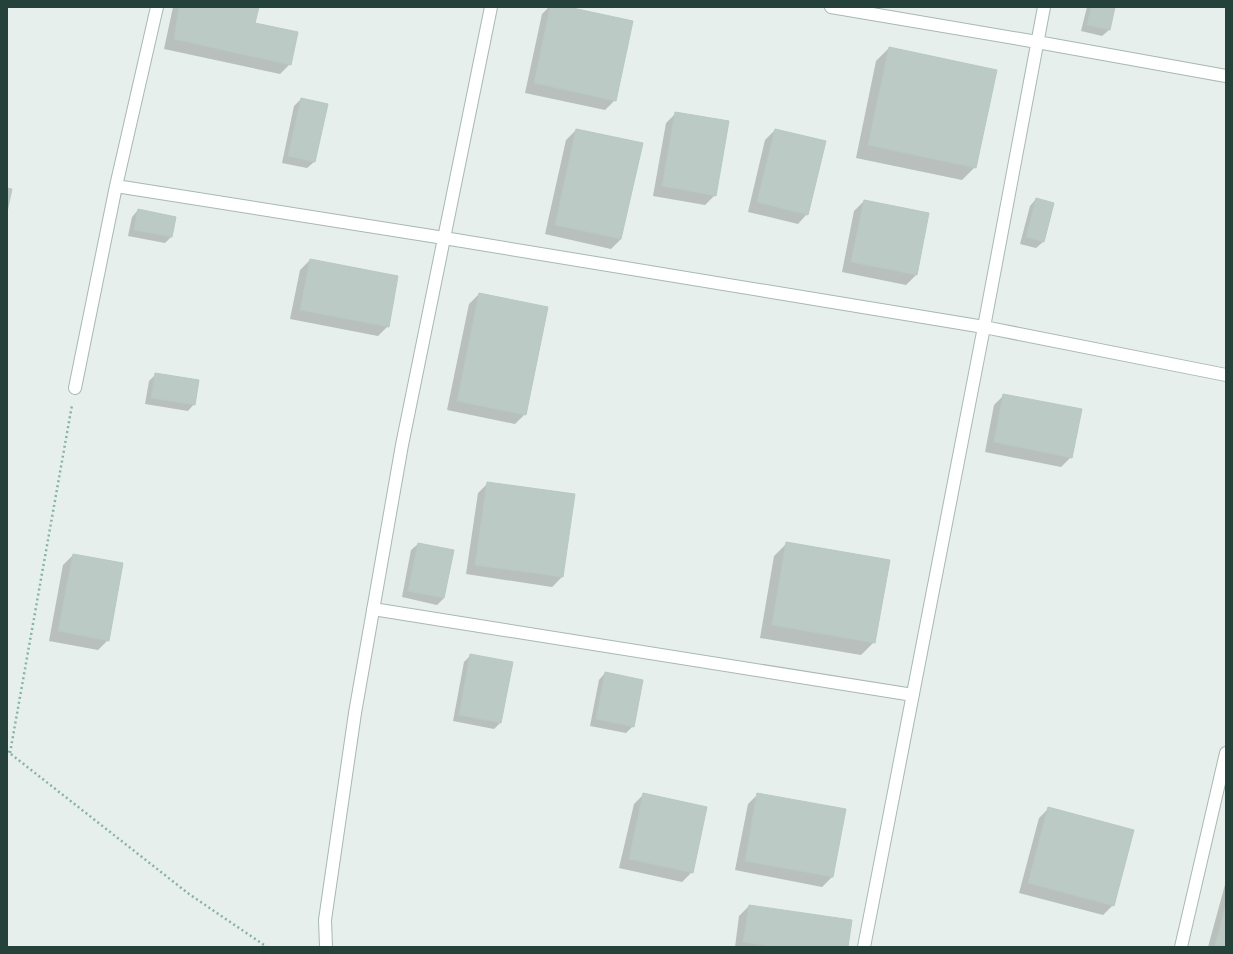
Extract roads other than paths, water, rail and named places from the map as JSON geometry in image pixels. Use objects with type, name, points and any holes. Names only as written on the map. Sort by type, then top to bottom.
[{"type":"street","points":[[75,388],[116,186],[157,7]]},
{"type":"street","points":[[326,947],[326,913],[354,713],[402,445],[490,7]]},
{"type":"street","points":[[831,7],[1226,76]]},
{"type":"street","points":[[864,947],[984,327],[1044,7]]},
{"type":"street","points":[[116,186],[444,238],[984,327],[1226,375]]},
{"type":"street","points":[[373,609],[913,695]]},
{"type":"street","points":[[1180,947],[1226,754]]}]
